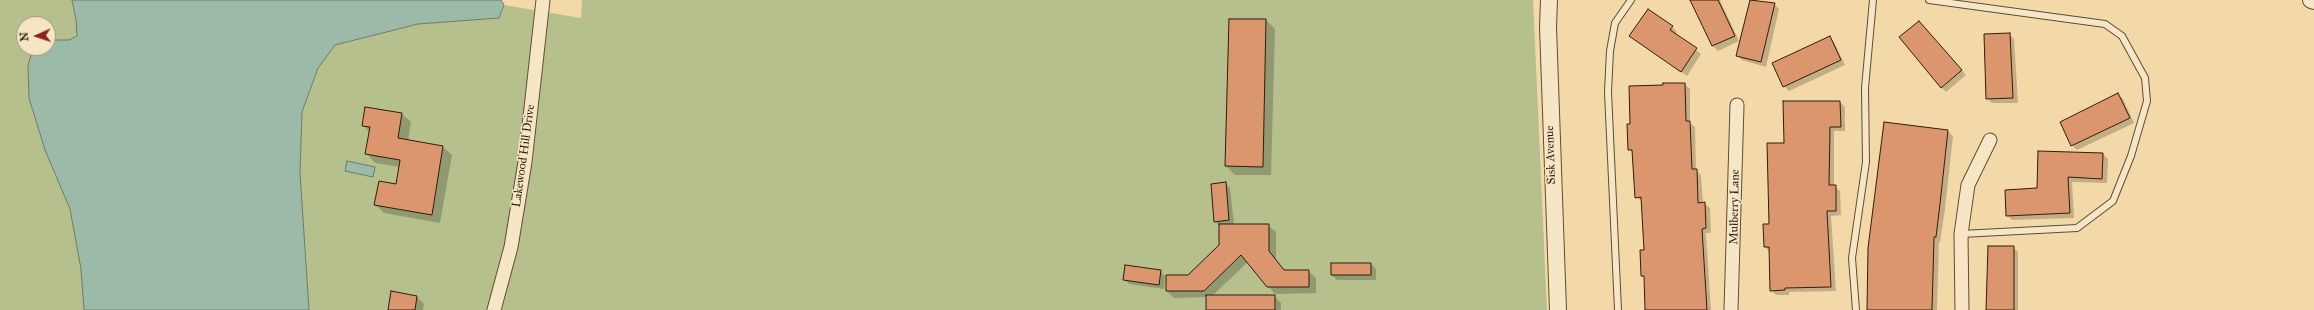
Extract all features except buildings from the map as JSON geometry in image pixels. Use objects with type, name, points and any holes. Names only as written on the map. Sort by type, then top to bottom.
[{"type":"street","name":"Lakewood Hill Drive","points":[[494,310],[511,247],[523,169],[543,0]]},
{"type":"street","name":"Sisk Avenue","points":[[1550,0],[1548,43],[1558,310]]},
{"type":"street","name":"Mulberry Lane","points":[[1731,310],[1737,105]]},
{"type":"street","points":[[1962,310],[1961,234],[1968,185],[1990,140]]},
{"type":"lane","points":[[1618,310],[1608,92],[1610,51],[1615,23],[1631,0]]},
{"type":"lane","points":[[1856,310],[1852,258],[1866,162],[1865,88],[1873,0]]},
{"type":"lane","points":[[1929,0],[2106,24],[2122,36],[2145,78],[2147,101],[2131,156],[2113,201],[2077,228],[1961,234]]},
{"type":"green space","points":[[0,0],[72,0],[76,20],[77,36],[69,40],[56,42],[56,16],[16,16],[16,56],[32,56],[29,98],[45,150],[70,209],[81,269],[84,310],[0,310]]},
{"type":"green space","points":[[582,0],[1533,0],[1547,310],[309,310],[300,173],[302,112],[318,68],[335,45],[418,24],[499,18],[504,5],[581,18]]},
{"type":"shaded area","points":[[72,0],[501,0],[504,5],[499,18],[418,24],[335,45],[318,68],[302,112],[300,173],[309,310],[84,310],[81,269],[70,209],[45,150],[29,98],[28,65],[31,56],[56,56],[56,40],[69,40],[77,36],[76,20]]},
{"type":"shaded area","points":[[347,161],[375,167],[373,177],[345,171]]}]
